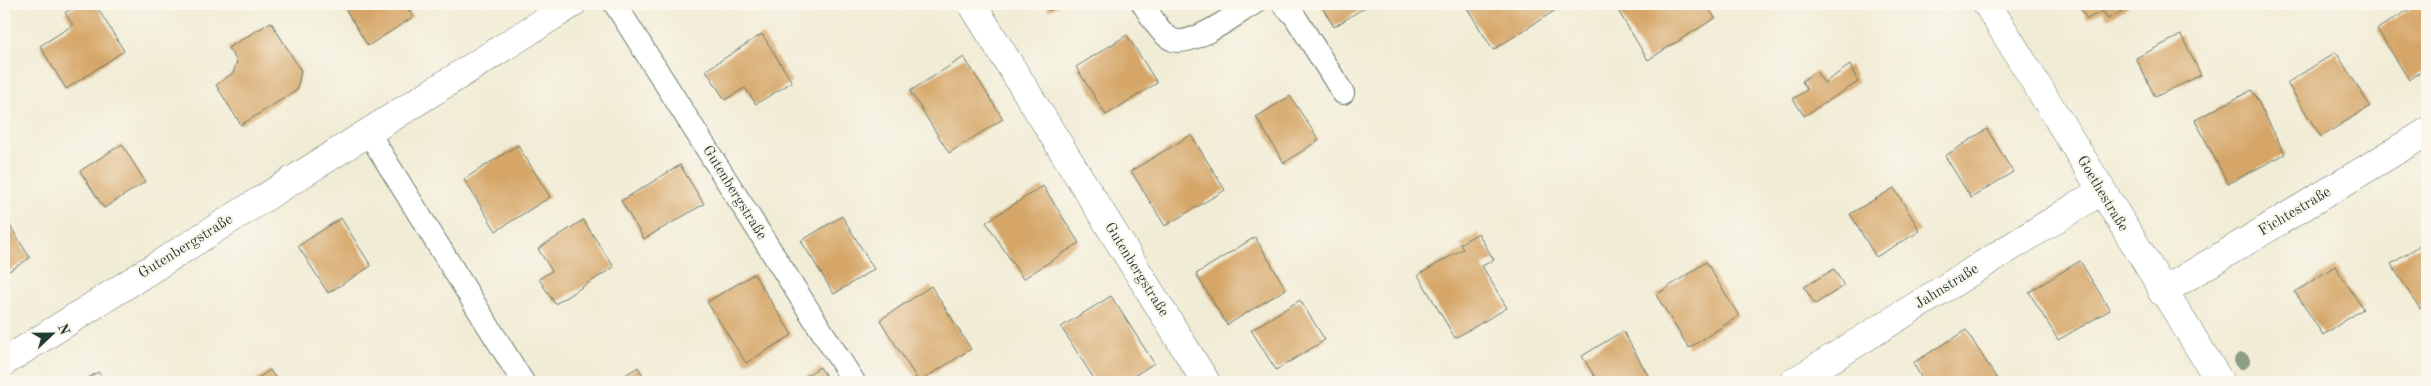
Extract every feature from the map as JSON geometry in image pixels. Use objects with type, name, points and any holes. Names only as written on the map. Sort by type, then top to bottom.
[{"type":"street","name":"Gutenbergstraße","points":[[4,362],[572,4]]},
{"type":"street","name":"Gutenbergstraße","points":[[972,4],[1206,382]]},
{"type":"street","name":"Goethestraße","points":[[1987,4],[2162,292],[2220,382]]},
{"type":"street","name":"Fichtestraße","points":[[2162,292],[2427,132]]},
{"type":"street","name":"Jahnstraße","points":[[1794,382],[2101,191]]},
{"type":"lane","name":"Gutenbergstraße","points":[[615,4],[854,382]]},
{"type":"lane","points":[[1143,4],[1164,34],[1174,40],[1191,39],[1205,33],[1253,4]]},
{"type":"lane","points":[[1283,4],[1294,15],[1343,93]]},
{"type":"lane","points":[[368,132],[523,382]]},
{"type":"building","points":[[79,4],[95,4],[124,51],[66,89],[40,46],[73,25],[65,13]]},
{"type":"building","points":[[349,4],[405,4],[413,17],[368,46],[344,7]]},
{"type":"building","points":[[1045,4],[1061,4],[1049,11]]},
{"type":"building","points":[[1320,4],[1370,4],[1334,27]]},
{"type":"building","points":[[1473,4],[1565,4],[1493,50],[1467,8]]},
{"type":"building","points":[[1614,4],[1706,4],[1715,18],[1648,60]]},
{"type":"building","points":[[2078,4],[2127,4],[2129,7],[2108,19],[2103,11],[2087,19]]},
{"type":"building","points":[[2418,4],[2427,4],[2427,68],[2409,80],[2377,29]]},
{"type":"building","points":[[271,22],[301,71],[297,90],[241,125],[216,85],[233,73],[237,61],[228,48]]},
{"type":"building","points":[[762,34],[792,82],[756,104],[745,88],[725,100],[706,70]]},
{"type":"building","points":[[1127,35],[1157,83],[1106,115],[1076,67]]},
{"type":"building","points":[[2181,35],[2201,75],[2155,97],[2136,58]]},
{"type":"building","points":[[2336,52],[2370,106],[2321,137],[2287,83]]},
{"type":"building","points":[[964,57],[1003,119],[949,153],[910,91]]},
{"type":"building","points":[[1850,65],[1858,82],[1804,116],[1793,99],[1807,90],[1802,81],[1816,71],[1824,83]]},
{"type":"building","points":[[2252,90],[2285,154],[2228,184],[2195,120]]},
{"type":"building","points":[[1290,96],[1319,140],[1284,163],[1256,117]]},
{"type":"building","points":[[1987,129],[2013,172],[1971,198],[1945,156]]},
{"type":"building","points":[[1191,135],[1225,190],[1165,226],[1131,171]]},
{"type":"building","points":[[122,144],[145,182],[104,208],[80,171]]},
{"type":"building","points":[[518,145],[550,197],[496,231],[464,179]]},
{"type":"building","points":[[680,165],[704,204],[644,239],[621,201]]},
{"type":"building","points":[[1043,186],[1079,243],[1023,279],[986,222]]},
{"type":"building","points":[[1894,188],[1920,231],[1876,257],[1850,214]]},
{"type":"building","points":[[4,216],[30,258],[4,274]]},
{"type":"building","points":[[842,216],[874,269],[834,294],[801,241]]},
{"type":"building","points":[[341,218],[371,266],[328,293],[298,246]]},
{"type":"building","points":[[583,220],[614,267],[555,304],[539,279],[552,271],[538,249]]},
{"type":"building","points":[[1478,233],[1494,260],[1482,266],[1507,308],[1455,338],[1418,275],[1463,249],[1460,244]]},
{"type":"building","points":[[1255,237],[1286,289],[1227,325],[1196,274]]},
{"type":"building","points":[[2427,241],[2427,304],[2420,309],[2391,264]]},
{"type":"building","points":[[2080,261],[2110,310],[2058,340],[2029,292]]},
{"type":"building","points":[[1706,262],[1739,316],[1689,348],[1656,295]]},
{"type":"building","points":[[2335,266],[2363,309],[2323,335],[2295,292]]},
{"type":"building","points":[[1834,269],[1844,286],[1815,304],[1804,287]]},
{"type":"building","points":[[754,274],[792,335],[746,363],[707,302]]},
{"type":"building","points":[[931,286],[971,349],[919,382],[880,320]]},
{"type":"building","points":[[1111,296],[1154,363],[1125,382],[1096,382],[1061,327]]},
{"type":"building","points":[[1300,300],[1325,340],[1276,370],[1251,330]]},
{"type":"building","points":[[1966,330],[1999,382],[1924,382],[1913,363]]},
{"type":"building","points":[[1623,331],[1649,377],[1640,382],[1598,382],[1582,356]]},
{"type":"building","points":[[638,367],[647,382],[614,382]]},
{"type":"building","points":[[820,367],[830,382],[796,382]]},
{"type":"building","points":[[270,370],[278,382],[252,382]]},
{"type":"building","points":[[98,372],[105,382],[82,382]]}]
